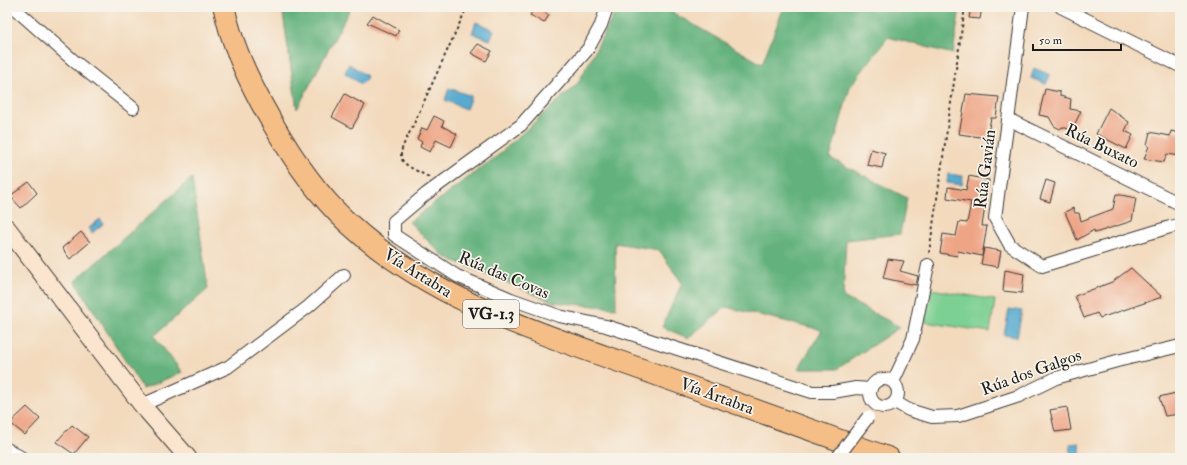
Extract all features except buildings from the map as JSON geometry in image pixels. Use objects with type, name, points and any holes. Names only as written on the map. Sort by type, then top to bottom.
[{"type":"highway","name":"Vía Ártabra","points":[[224,7],[228,30],[256,95],[287,149],[311,182],[346,222],[395,262],[446,293],[492,315],[889,458]]},
{"type":"street","points":[[13,7],[74,61],[133,108]]},
{"type":"street","name":"Rúa das Covas","points":[[607,7],[601,25],[588,49],[521,125],[440,184],[394,221],[394,235],[457,276],[512,299],[559,316],[606,326],[812,392],[833,392],[856,388],[871,389]]},
{"type":"street","name":"Rúa Gavián","points":[[1023,7],[995,218],[1010,245],[1042,266],[1170,226],[1180,225]]},
{"type":"street","points":[[1061,7],[1180,66]]},
{"type":"street","name":"Rúa Buxato","points":[[1008,119],[1180,204]]},
{"type":"street","points":[[7,228],[142,405],[188,458]]},
{"type":"street","points":[[893,382],[913,339],[928,264]]},
{"type":"street","points":[[142,405],[228,367],[308,307],[344,274]]},
{"type":"street","name":"Rúa dos Galgos","points":[[895,402],[909,410],[932,417],[958,416],[1019,396],[1056,378],[1117,360],[1180,346]]},
{"type":"street","points":[[880,380],[889,380],[893,382],[898,392],[898,397],[895,402],[887,407],[878,406],[872,400],[870,395],[871,389],[876,382],[880,380]]},
{"type":"street","points":[[838,458],[868,417],[878,406]]},
{"type":"street","points":[[7,449],[22,458]]},
{"type":"path","points":[[440,184],[406,166],[401,158],[401,147],[412,128],[467,7]]},
{"type":"path","points":[[928,264],[965,7]]},
{"type":"green space","points":[[282,7],[351,7],[297,109]]},
{"type":"green space","points":[[618,7],[663,7],[762,64],[784,7],[960,7],[953,54],[888,37],[850,87],[830,158],[907,198],[900,234],[846,240],[843,297],[900,327],[837,369],[798,369],[822,330],[726,307],[688,338],[662,327],[682,283],[659,250],[615,243],[616,308],[553,302],[443,256],[409,222],[497,156],[578,83]]},
{"type":"green space","points":[[192,178],[208,289],[154,336],[182,372],[143,389],[75,281]]},
{"type":"green space","points":[[931,289],[995,300],[990,332],[925,322]]},
{"type":"water","points":[[476,22],[494,30],[490,40],[472,33]]},
{"type":"water","points":[[349,64],[367,76],[365,81],[361,84],[345,73]]},
{"type":"water","points":[[1034,68],[1050,75],[1046,84],[1031,78]]},
{"type":"water","points":[[449,88],[471,96],[466,109],[445,100]]},
{"type":"water","points":[[948,174],[963,176],[962,185],[947,183]]},
{"type":"water","points":[[100,219],[103,224],[92,233],[89,228]]},
{"type":"water","points":[[1009,309],[1022,311],[1017,337],[1004,335]]},
{"type":"water","points":[[1079,443],[1081,458],[1072,458],[1070,444]]}]
